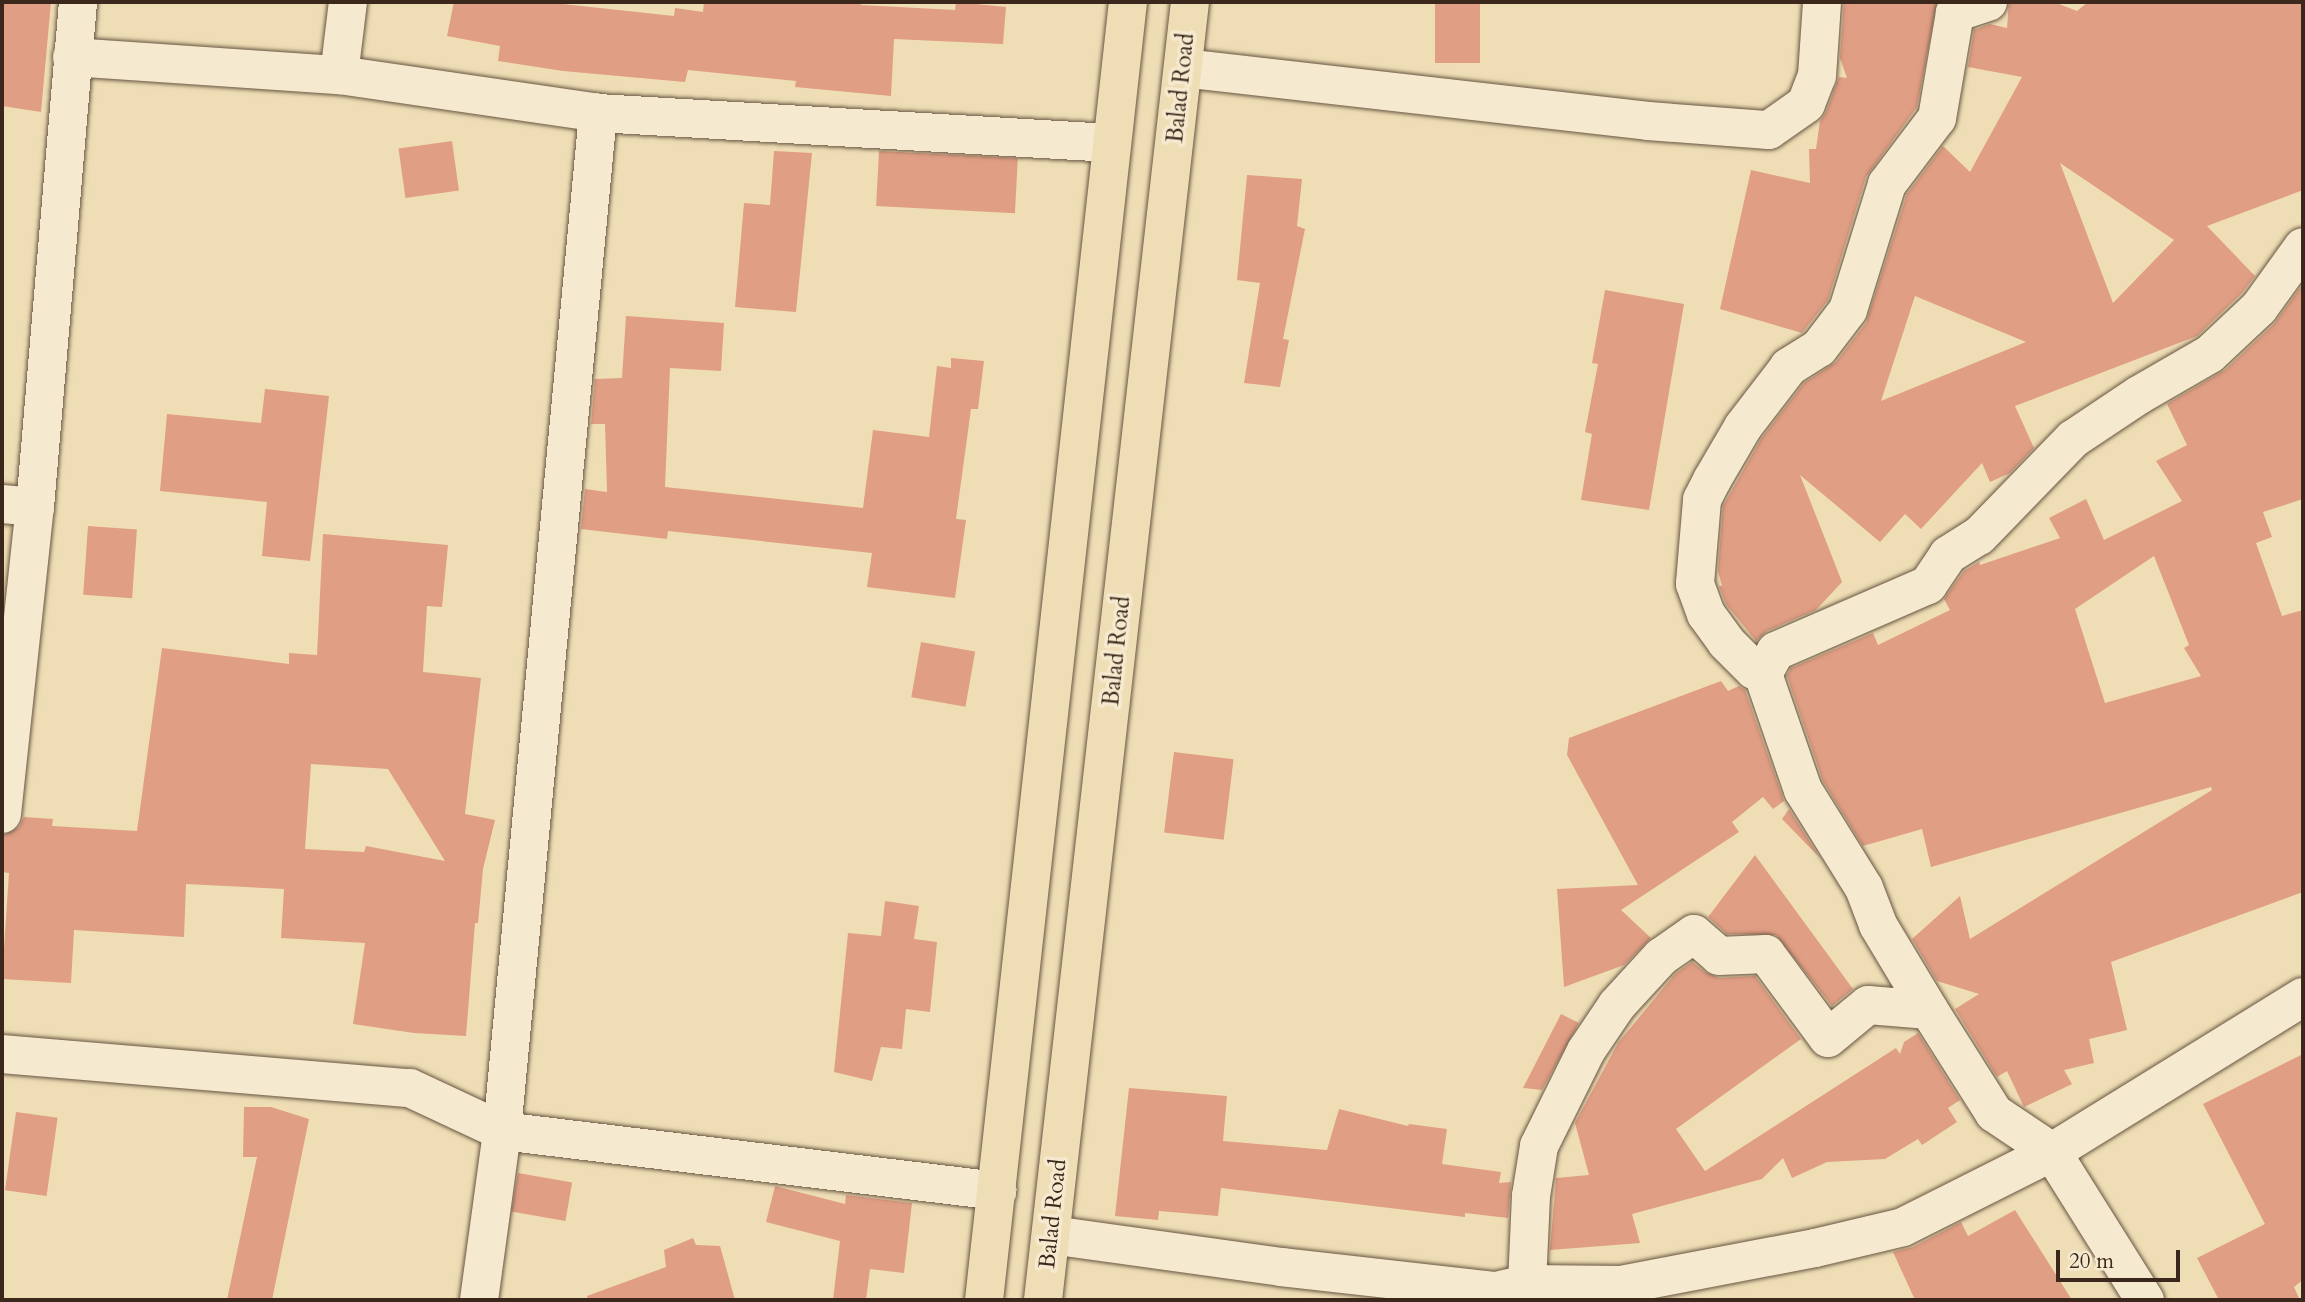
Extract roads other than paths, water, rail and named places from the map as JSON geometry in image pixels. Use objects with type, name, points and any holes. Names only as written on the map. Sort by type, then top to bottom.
[{"type":"highway","points":[[984,1300],[1128,2]]},
{"type":"highway","name":"Balad Road","points":[[1044,1300],[1190,2]]},
{"type":"street","points":[[2,814],[18,505],[78,2]]},
{"type":"street","points":[[339,75],[348,2]]},
{"type":"street","points":[[1183,68],[1648,121],[1769,130],[1806,104],[1817,76],[1822,2]]},
{"type":"street","points":[[1988,2],[1955,13],[1937,118],[1887,184],[1848,310],[1819,348],[1788,366],[1743,427],[1702,500],[1695,584],[1706,614],[1726,642],[1754,670],[1763,674],[1803,790],[1864,888],[1878,925],[1929,1010],[1994,1113],[2052,1152],[2145,1300]]},
{"type":"street","points":[[72,57],[339,75],[598,113],[1111,143]]},
{"type":"street","points":[[479,1300],[502,1131],[598,113]]},
{"type":"street","points":[[1763,674],[1776,652],[1927,585],[1948,555],[1979,536],[2073,439],[2139,395],[2210,354],[2259,308],[2303,247]]},
{"type":"street","points":[[1507,1292],[1531,1196],[1539,1146],[1586,1051],[1616,1005],[1661,957],[1694,934],[1719,957],[1766,954],[1828,1038],[1868,1005],[1929,1010]]},
{"type":"street","points":[[1051,1234],[1281,1267],[1507,1292],[1621,1285],[1815,1248],[1903,1227],[2052,1152],[2303,997]]},
{"type":"street","points":[[2,1054],[410,1088],[502,1131],[997,1191]]}]
